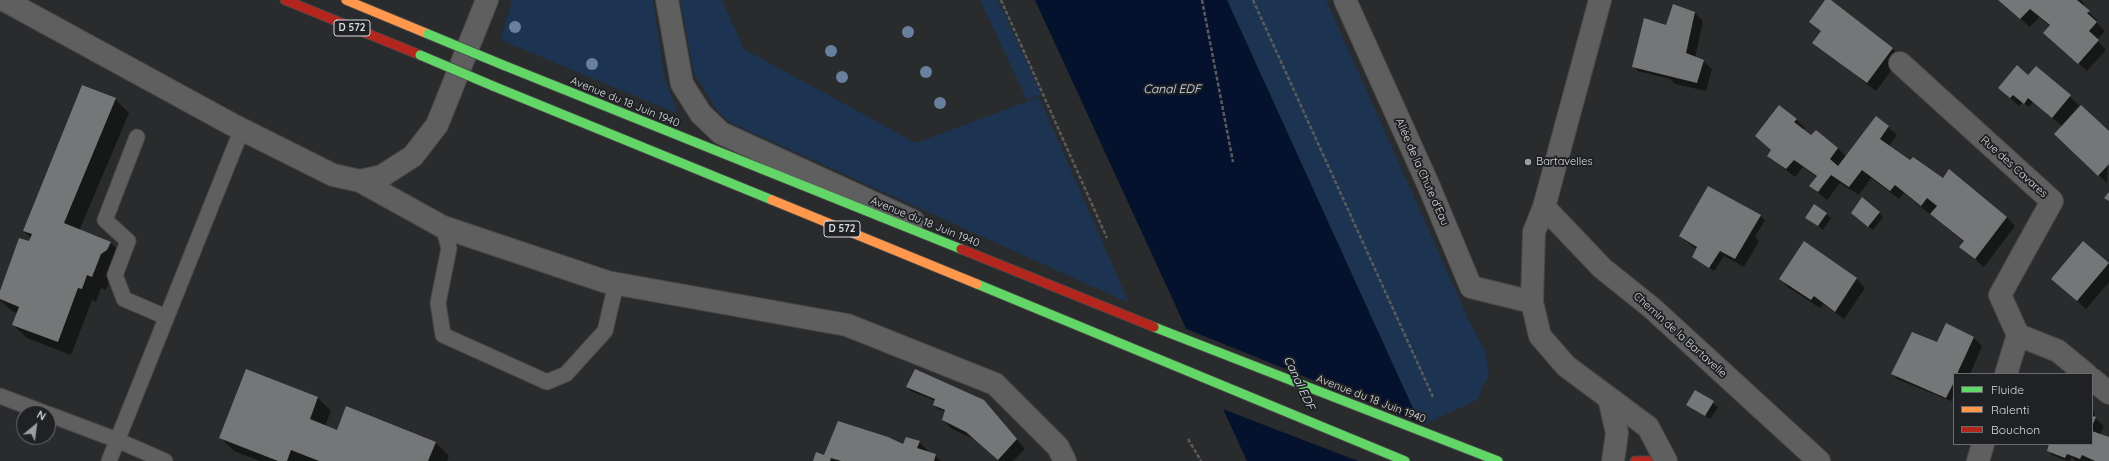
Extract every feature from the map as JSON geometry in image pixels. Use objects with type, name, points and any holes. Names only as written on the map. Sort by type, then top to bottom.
[{"type":"main road","name":"D 572","points":[[285,0],[1192,372],[1405,461]]},
{"type":"main road","name":"Avenue du 18 Juin 1940","points":[[346,0],[998,265],[1498,461]]},
{"type":"main road","points":[[1635,461],[1648,461]]},
{"type":"street","points":[[4,0],[242,129],[333,175],[360,181],[443,227],[616,284],[848,325],[995,384],[1058,447],[1065,461]]},
{"type":"street","points":[[360,181],[382,176],[413,156],[437,125],[486,0]]},
{"type":"street","points":[[667,0],[682,84],[701,114],[721,134],[884,206],[998,265]]},
{"type":"street","name":"Allée de la Chute d'Eau","points":[[1344,0],[1428,184],[1471,287],[1532,302]]},
{"type":"street","points":[[1600,0],[1544,207],[1534,232],[1532,302],[1540,336],[1566,366],[1648,427],[1666,461]]},
{"type":"street","name":"Rue des Cavares","points":[[1900,63],[2052,201],[2000,295],[2018,335]]},
{"type":"street","name":"Chemin de la Bartavelle","points":[[1544,207],[1602,268],[1652,308],[1819,461]]},
{"type":"street","points":[[2006,373],[2018,335],[2058,351],[2085,373]]},
{"type":"street","points":[[2093,380],[2109,393]]},
{"type":"street","points":[[1609,398],[1617,433],[1613,461]]},
{"type":"street","points":[[1978,461],[1984,445]]},
{"type":"lane","points":[[109,461],[242,129]]},
{"type":"lane","points":[[137,136],[104,220],[128,241],[115,275],[124,299],[166,317]]},
{"type":"lane","points":[[443,227],[449,248],[438,303],[444,335],[547,382],[566,374],[605,332],[616,284]]},
{"type":"lane","points":[[0,396],[24,405]]},
{"type":"lane","points":[[56,417],[117,440],[165,461]]},
{"type":"path","points":[[1001,0],[1107,238]]},
{"type":"path","points":[[1202,0],[1233,162]]},
{"type":"path","points":[[1253,0],[1433,397]]},
{"type":"path","points":[[1188,439],[1202,461]]},
{"type":"shaded area","points":[[512,0],[653,0],[664,76],[678,114],[501,40]]},
{"type":"shaded area","points":[[680,0],[722,0],[744,49],[916,143],[1039,97],[1129,303],[731,123],[718,112],[694,73]]},
{"type":"shaded area","points":[[980,0],[998,0],[1041,94],[1027,100]]},
{"type":"shaded area","points":[[1227,0],[1326,0],[1471,325],[1485,351],[1489,374],[1477,400],[1421,426]]},
{"type":"water","name":"Canal EDF","points":[[1035,0],[1227,0],[1437,461],[1247,461]]},
{"type":"pier","points":[[1184,328],[1422,424],[1439,461],[1358,461],[1220,408]]},
{"type":"building","points":[[1825,0],[1831,0],[1893,48],[1867,83],[1812,43],[1821,31],[1809,22]]},
{"type":"building","points":[[1998,0],[2077,0],[2090,11],[2087,13],[2097,22],[2089,31],[2099,40],[2078,64],[2043,33],[2050,25],[2030,9],[2020,19]]},
{"type":"building","points":[[1673,4],[1695,12],[1686,53],[1704,60],[1697,83],[1632,67],[1644,18],[1666,25]]},
{"type":"building","points":[[2017,65],[2028,75],[2036,66],[2071,95],[2052,118],[2028,98],[2024,104],[2013,95],[2010,98],[1998,88]]},
{"type":"building","points":[[82,85],[116,98],[64,223],[111,242],[107,250],[101,254],[92,277],[87,275],[82,289],[78,288],[58,342],[12,325],[19,307],[0,299],[0,291],[19,238],[29,241],[32,234],[23,231]]},
{"type":"building","points":[[1779,105],[1797,119],[1794,122],[1811,135],[1816,130],[1838,148],[1830,159],[1838,166],[1876,116],[1889,126],[1880,139],[1910,160],[1913,157],[1943,178],[1949,169],[2007,217],[1975,259],[1959,247],[1964,241],[1930,214],[1937,206],[1927,198],[1921,206],[1895,185],[1890,191],[1862,170],[1849,187],[1831,175],[1818,192],[1809,186],[1817,176],[1794,160],[1786,169],[1767,156],[1771,150],[1755,136]]},
{"type":"building","points":[[2081,105],[2109,131],[2109,164],[2098,176],[2054,134]]},
{"type":"building","points":[[1708,186],[1761,215],[1735,259],[1720,251],[1709,268],[1692,257],[1697,247],[1679,236]]},
{"type":"building","points":[[2109,192],[2109,201],[2104,198]]},
{"type":"building","points":[[1862,197],[1880,212],[1868,227],[1851,213]]},
{"type":"building","points":[[1814,204],[1827,213],[1818,226],[1805,218]]},
{"type":"building","points":[[1804,241],[1857,278],[1835,312],[1814,296],[1811,300],[1779,279]]},
{"type":"building","points":[[2083,241],[2109,263],[2077,301],[2051,279]]},
{"type":"building","points":[[1946,323],[1974,337],[1957,373],[1953,373],[1953,384],[1946,398],[1891,374],[1912,332],[1937,342]]},
{"type":"building","points":[[246,369],[318,397],[310,419],[337,430],[346,406],[436,442],[428,461],[319,461],[291,450],[287,461],[278,461],[219,438]]},
{"type":"building","points":[[915,369],[984,400],[1017,439],[998,460],[966,432],[942,420],[945,410],[933,405],[935,399],[906,387]]},
{"type":"building","points":[[1695,390],[1714,401],[1705,416],[1686,405]]},
{"type":"building","points":[[2093,416],[2096,417],[2093,424]]},
{"type":"building","points":[[838,421],[888,437],[903,444],[906,437],[920,441],[917,448],[936,454],[934,461],[841,461],[831,458],[830,461],[813,461],[816,452],[824,455]]},
{"type":"building","points":[[2093,431],[2109,437],[2109,461],[2095,461],[2082,455],[2080,459],[2067,454],[2065,458],[2047,451],[2049,445],[2093,445]]},
{"type":"traffic: fast","points":[[428,34],[503,65]]},
{"type":"traffic: fast","points":[[420,55],[493,86]]},
{"type":"traffic: fast","points":[[503,65],[961,249]]},
{"type":"traffic: fast","points":[[493,86],[772,200]]},
{"type":"traffic: fast","points":[[977,284],[1405,461]]},
{"type":"traffic: fast","points":[[1154,327],[1498,461]]},
{"type":"traffic: slow","points":[[346,0],[428,34]]},
{"type":"traffic: slow","points":[[772,200],[977,284]]},
{"type":"traffic: jam","points":[[285,0],[420,55]]},
{"type":"traffic: jam","points":[[961,249],[1154,327]]},
{"type":"traffic: jam","points":[[1635,461],[1648,461]]},
{"type":"place","name":"Bartavelles","points":[[1528,162]]}]
